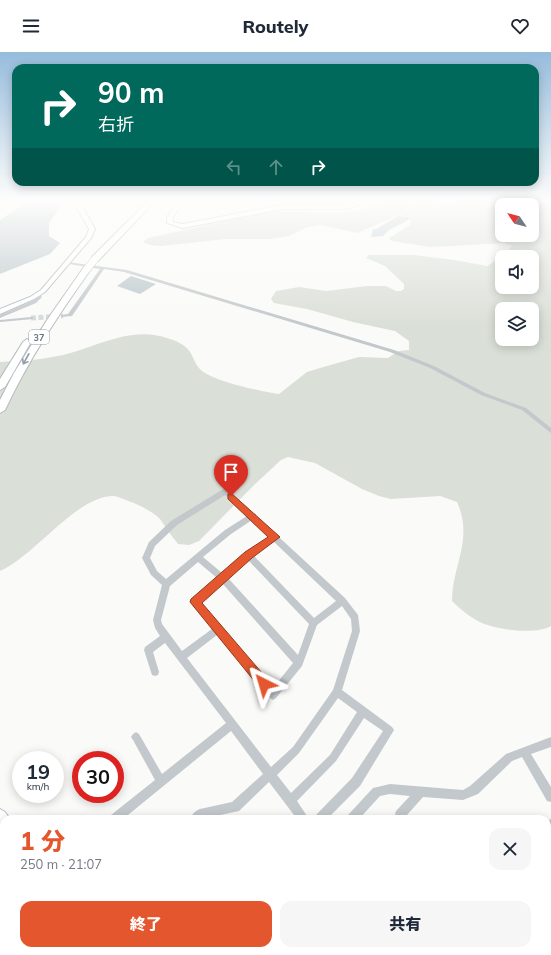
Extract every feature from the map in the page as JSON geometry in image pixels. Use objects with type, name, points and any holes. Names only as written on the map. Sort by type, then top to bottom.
[{"type":"main road","name":"37","points":[[2,383],[41,320],[107,242]]},
{"type":"main road","name":"37","points":[[92,259],[109,242]]},
{"type":"main road","name":"37","points":[[0,410],[29,353],[84,268]]},
{"type":"street","points":[[0,312],[37,295],[69,263],[85,242]]},
{"type":"street","points":[[69,263],[129,272],[392,350],[432,367],[483,394],[524,409],[551,431]]},
{"type":"street","points":[[63,316],[70,315],[103,268]]},
{"type":"street","points":[[0,317],[34,302],[40,297],[37,295]]},
{"type":"street","points":[[0,320],[31,318]]},
{"type":"street","points":[[166,584],[154,573],[146,558],[152,544],[174,522],[225,491],[342,601],[355,618],[356,631],[337,692],[296,750],[235,807],[199,815]]},
{"type":"street","points":[[253,516],[228,532],[166,584],[157,620],[158,625],[181,658],[301,815]]},
{"type":"street","points":[[275,537],[248,555],[195,602],[273,695],[299,663],[314,624],[342,601]]},
{"type":"street","points":[[248,555],[314,624]]},
{"type":"street","points":[[197,557],[222,578],[299,663]]},
{"type":"street","points":[[181,658],[218,630]]},
{"type":"street","points":[[155,672],[148,650],[166,637]]},
{"type":"street","points":[[324,815],[356,782],[389,730],[337,692]]},
{"type":"street","points":[[290,801],[333,758],[363,711]]},
{"type":"street","points":[[120,815],[232,724]]},
{"type":"street","points":[[136,737],[161,782]]},
{"type":"street","points":[[356,815],[377,792],[390,789],[463,795],[474,790],[509,757],[551,742]]},
{"type":"street","points":[[524,751],[551,796]]},
{"type":"street","points":[[402,815],[420,792]]},
{"type":"shaded area","points":[[0,242],[60,243],[50,254],[0,274]]},
{"type":"shaded area","points":[[143,242],[197,242],[161,246],[150,245]]},
{"type":"shaded area","points":[[399,242],[551,242],[551,626],[544,629],[527,631],[489,626],[474,619],[452,601],[455,576],[463,541],[462,516],[457,502],[440,496],[391,499],[379,496],[362,489],[315,463],[288,457],[281,460],[254,485],[199,541],[189,545],[178,544],[160,519],[151,512],[134,503],[114,496],[100,498],[86,505],[71,515],[27,553],[0,571],[0,362],[51,357],[71,353],[125,336],[139,334],[153,335],[177,341],[183,345],[188,349],[199,368],[207,374],[226,382],[279,394],[307,372],[359,357],[388,358],[399,351],[409,350],[409,341],[395,331],[353,322],[307,309],[274,303],[271,299],[276,291],[299,287],[326,291],[367,286],[386,286],[396,291],[401,291],[404,289],[404,284],[385,266],[366,258],[369,255],[413,255],[487,266],[495,261],[495,294],[539,294],[539,250],[508,250],[512,246],[504,243],[431,247]]},
{"type":"shaded area","points":[[131,276],[156,284],[140,294],[117,286]]},
{"type":"tunnel","points":[[31,318],[63,316]]},
{"type":"route","points":[[231,496],[275,537],[248,555],[195,602],[264,684]]}]
